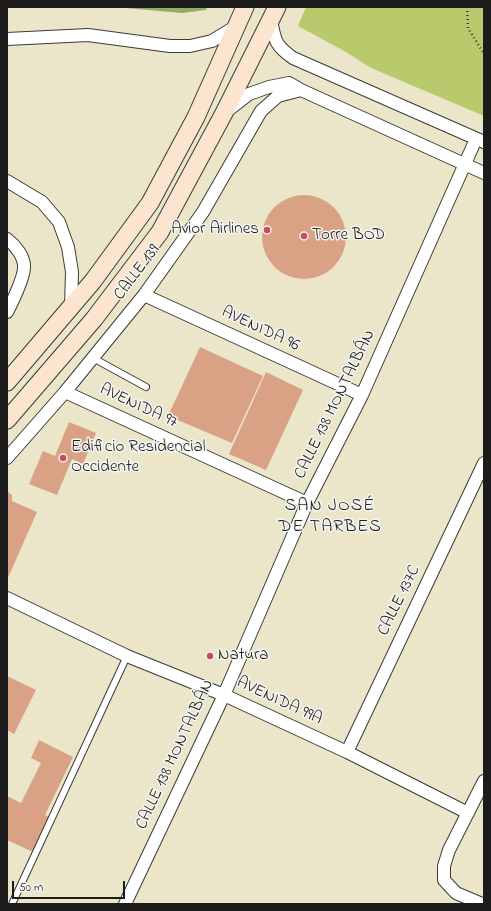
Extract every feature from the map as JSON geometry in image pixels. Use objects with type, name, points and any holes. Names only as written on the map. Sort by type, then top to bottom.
[{"type":"street","points":[[7,382],[93,281],[150,203],[196,117],[245,7]]},
{"type":"street","points":[[7,420],[94,319],[160,232],[224,113],[274,14]]},
{"type":"street","points":[[274,14],[275,38],[280,49],[293,58],[480,140]]},
{"type":"street","points":[[7,39],[88,35],[170,46],[190,46],[212,41],[235,27]]},
{"type":"street","points":[[224,113],[249,94],[269,87],[289,83],[301,90],[484,172]]},
{"type":"street","name":"CALLE 139","points":[[7,458],[65,392],[144,295],[203,212],[261,111],[278,96],[301,90]]},
{"type":"street","name":"CALLE 138 MONTALBÁN","points":[[125,904],[224,695],[307,503],[362,396],[464,164],[480,140]]},
{"type":"street","points":[[7,181],[42,202],[59,222],[68,247],[72,272],[71,307]]},
{"type":"street","points":[[7,239],[21,254],[25,267],[7,312]]},
{"type":"street","name":"AVENIDA 96","points":[[144,295],[362,396]]},
{"type":"street","name":"AVENIDA 97","points":[[65,392],[307,503]]},
{"type":"street","name":"CALLE 137C","points":[[347,752],[484,463]]},
{"type":"street","name":"AVENIDA 99A","points":[[7,598],[127,656],[224,695],[347,752],[468,813]]},
{"type":"street","points":[[482,904],[456,893],[444,880],[444,866],[449,850],[484,781]]},
{"type":"lane","points":[[93,358],[146,386]]},
{"type":"lane","points":[[12,904],[127,656]]},
{"type":"path","points":[[467,7],[468,28],[484,54]]},
{"type":"green space","points":[[114,7],[207,7],[206,10],[182,13]]},
{"type":"green space","points":[[306,7],[484,7],[484,116],[371,68],[346,52],[298,26]]},
{"type":"building","name":"Torre BOD","points":[[304,195],[320,198],[334,207],[343,221],[346,237],[343,253],[334,267],[320,276],[304,279],[288,276],[274,267],[265,253],[262,237],[265,221],[274,207],[288,198]]},
{"type":"building","points":[[200,347],[263,376],[232,443],[168,416]]},
{"type":"building","points":[[266,372],[303,390],[266,470],[229,454]]},
{"type":"building","name":"Edificio Residencial Occidente","points":[[69,422],[96,433],[83,464],[72,459],[57,495],[29,484],[43,451],[55,456]]},
{"type":"building","points":[[7,491],[12,495],[12,501],[37,512],[7,580]]},
{"type":"building","points":[[7,676],[36,690],[14,734],[7,730]]},
{"type":"building","points":[[39,740],[73,757],[45,815],[50,817],[33,852],[7,840],[7,796],[21,803],[41,763],[31,758]]},
{"type":"place","name":"Avior Airlines","points":[[267,230]]},
{"type":"place","name":"Torre BOD","points":[[304,236]]},
{"type":"place","name":"Edificio Residencial Occidente","points":[[63,458]]},
{"type":"place","name":"Natura","points":[[210,656]]},
{"type":"district","name":"SAN JOSÉ DE TARBES","points":[[330,517]]}]
